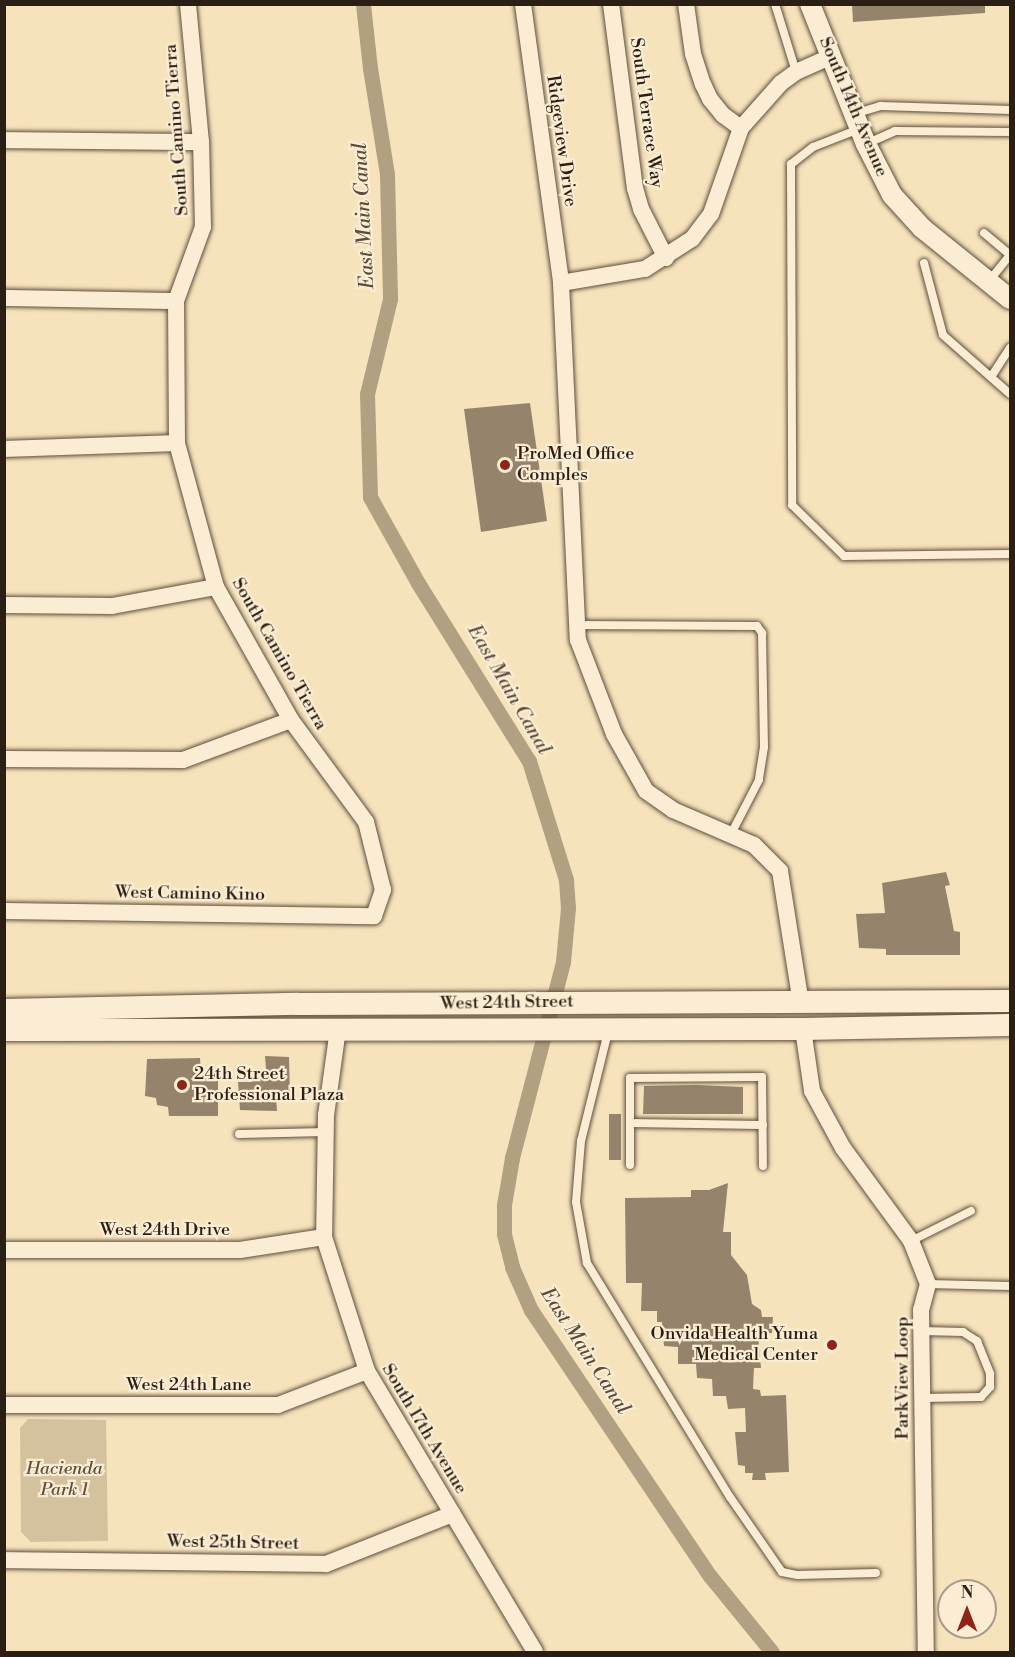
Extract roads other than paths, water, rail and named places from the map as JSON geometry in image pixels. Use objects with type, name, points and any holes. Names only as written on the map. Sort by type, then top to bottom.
[{"type":"main road","name":"West 24th Street","points":[[4,1010],[298,1004],[1011,1001]]},
{"type":"main road","points":[[338,1029],[344,1018],[354,1014],[425,1013],[448,1004]]},
{"type":"main road","name":"West 24th Street","points":[[4,1030],[803,1029],[1011,1026]]},
{"type":"street","name":"South Camino Tierra","points":[[188,4],[201,142],[203,227],[176,301],[177,443],[216,587],[291,720],[366,822],[382,890],[374,916]]},
{"type":"street","name":"Ridgeview Drive","points":[[523,4],[561,283],[578,640],[614,734],[646,791],[673,810],[754,845],[780,871],[801,1003]]},
{"type":"street","name":"South Terrace Way","points":[[611,4],[635,188],[641,208],[666,258]]},
{"type":"street","points":[[686,4],[693,54],[703,84],[710,99],[723,115],[741,128]]},
{"type":"street","name":"South 14th Avenue","points":[[810,4],[882,178],[906,213],[1011,299]]},
{"type":"street","points":[[561,283],[645,269],[666,258],[692,239],[711,214],[741,128],[781,83],[796,72],[830,57]]},
{"type":"street","points":[[4,140],[201,142]]},
{"type":"street","points":[[4,298],[176,301]]},
{"type":"street","points":[[4,449],[177,443]]},
{"type":"street","points":[[4,605],[112,606],[216,587]]},
{"type":"street","points":[[4,759],[183,760],[291,720]]},
{"type":"street","name":"West Camino Kino","points":[[4,911],[374,916]]},
{"type":"street","points":[[801,1003],[812,1091],[843,1148],[911,1241],[928,1284]]},
{"type":"street","name":"South 17th Avenue","points":[[338,1029],[326,1132],[324,1237],[366,1371],[535,1653]]},
{"type":"street","name":"West 24th Drive","points":[[4,1250],[240,1250],[324,1237]]},
{"type":"street","name":"ParkView Loop","points":[[926,1653],[921,1310],[928,1284]]},
{"type":"street","name":"West 24th Lane","points":[[4,1405],[278,1405],[366,1371]]},
{"type":"street","name":"West 25th Street","points":[[4,1560],[326,1564],[452,1514]]},
{"type":"lane","points":[[775,4],[796,72]]},
{"type":"lane","points":[[860,129],[881,106],[1011,110]]},
{"type":"lane","points":[[1011,132],[860,129],[813,147],[791,164],[792,505],[844,556],[1011,554]]},
{"type":"lane","points":[[984,233],[1010,255],[988,282]]},
{"type":"lane","points":[[924,262],[943,335],[1011,394]]},
{"type":"lane","points":[[991,377],[1011,348]]},
{"type":"lane","points":[[576,625],[757,626],[762,633],[764,747],[759,780],[730,834]]},
{"type":"lane","points":[[609,1029],[581,1141],[576,1202],[587,1263],[730,1497],[782,1572],[798,1575],[876,1573]]},
{"type":"lane","points":[[630,1166],[630,1078],[762,1077],[763,1166]]},
{"type":"lane","points":[[630,1123],[763,1125]]},
{"type":"lane","points":[[239,1134],[326,1132]]},
{"type":"lane","points":[[911,1241],[971,1211]]},
{"type":"lane","points":[[928,1284],[1011,1286]]},
{"type":"lane","points":[[922,1332],[963,1332],[977,1341],[990,1374],[990,1388],[981,1396],[922,1398]]},
{"type":"waterway","name":"East Main Canal","points":[[363,4],[370,68],[387,174],[390,299],[367,394],[370,497],[418,583],[529,761],[566,880],[568,908],[563,962],[512,1158],[504,1205],[504,1234],[512,1267],[531,1310],[710,1576],[772,1652]]},
{"type":"place","name":"ProMed Office Comples","points":[[505,465]]},
{"type":"place","name":"24th Street Professional Plaza","points":[[182,1085]]},
{"type":"place","name":"Onvida Health Yuma Medical Center","points":[[832,1345]]},
{"type":"park label","name":"Hacienda Park 1","points":[[64,1480]]}]
